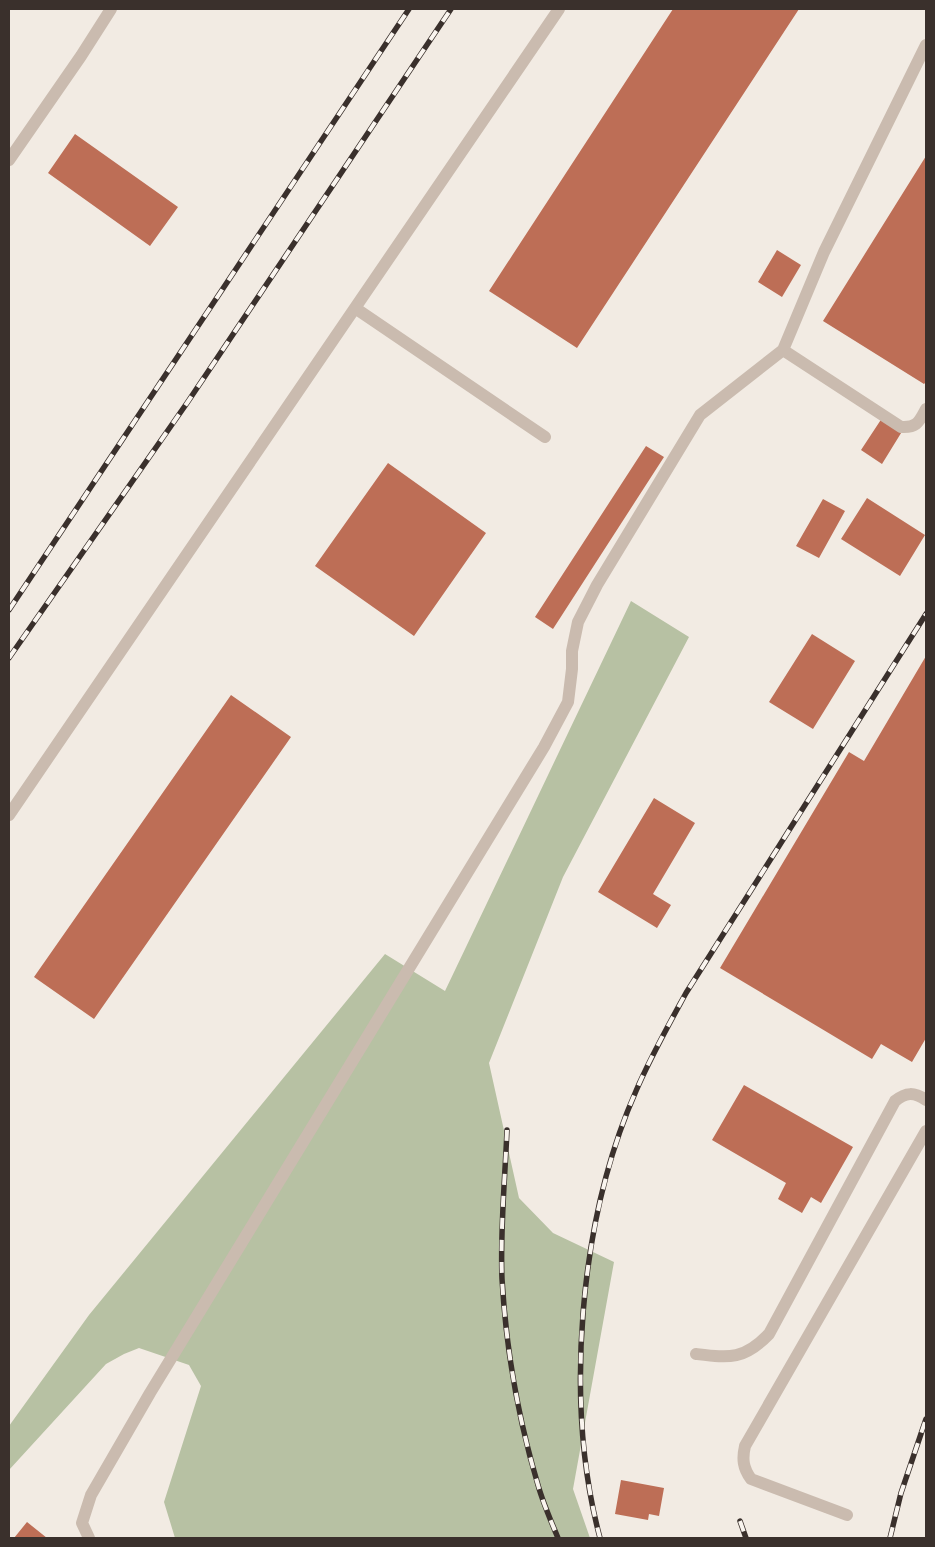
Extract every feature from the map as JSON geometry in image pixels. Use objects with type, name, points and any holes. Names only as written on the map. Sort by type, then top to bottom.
[{"type":"lane","points":[[9,160],[111,9]]},
{"type":"lane","points":[[9,815],[559,9]]},
{"type":"lane","points":[[89,1538],[82,1523],[90,1495],[155,1384],[544,747],[568,702],[572,651],[578,622],[597,586],[700,415],[784,350],[824,252],[926,44]]},
{"type":"lane","points":[[355,308],[545,437]]},
{"type":"lane","points":[[784,350],[901,427],[910,428],[917,423],[926,409]]},
{"type":"lane","points":[[696,1354],[740,1355],[757,1347],[769,1334],[895,1101],[903,1094],[914,1093],[926,1099]]},
{"type":"lane","points":[[848,1515],[751,1479],[743,1465],[745,1446],[926,1131]]},
{"type":"green space","points":[[631,601],[689,637],[563,877],[489,1063],[519,1198],[553,1233],[614,1262],[573,1489],[590,1538],[175,1538],[164,1502],[201,1386],[189,1365],[139,1348],[106,1364],[9,1470],[9,1426],[89,1315],[385,954],[445,991]]},
{"type":"building","points":[[673,9],[799,9],[577,348],[489,291]]},
{"type":"building","points":[[75,134],[178,207],[150,246],[48,173]]},
{"type":"building","points":[[926,156],[926,382],[924,384],[823,321]]},
{"type":"building","points":[[777,250],[801,265],[782,297],[758,282]]},
{"type":"building","points":[[886,412],[906,425],[882,464],[861,450]]},
{"type":"building","points":[[646,446],[664,457],[553,629],[535,617]]},
{"type":"building","points":[[388,463],[486,533],[414,636],[315,566]]},
{"type":"building","points":[[867,498],[925,535],[900,576],[841,539]]},
{"type":"building","points":[[823,499],[845,511],[819,558],[796,546]]},
{"type":"building","points":[[812,634],[855,661],[813,729],[769,702]]},
{"type":"building","points":[[926,656],[926,1038],[912,1062],[881,1044],[872,1059],[720,968],[849,752],[864,761]]},
{"type":"building","points":[[231,695],[291,737],[94,1019],[34,977]]},
{"type":"building","points":[[654,798],[695,823],[653,894],[671,905],[657,928],[598,892]]},
{"type":"building","points":[[744,1085],[853,1147],[821,1203],[811,1197],[802,1213],[778,1199],[786,1183],[712,1140]]},
{"type":"building","points":[[621,1480],[664,1488],[659,1516],[649,1514],[648,1520],[615,1514]]},
{"type":"building","points":[[27,1522],[47,1538],[14,1538]]},
{"type":"railway","points":[[9,610],[409,9]]},
{"type":"railway","points":[[9,658],[187,403],[451,9]]},
{"type":"railway","points":[[600,1538],[589,1485],[582,1429],[583,1312],[590,1254],[601,1196],[617,1142],[641,1079],[686,993],[926,614]]},
{"type":"railway","points":[[507,1130],[502,1223],[502,1279],[507,1331],[514,1383],[524,1434],[540,1492],[558,1538]]},
{"type":"railway","points":[[890,1538],[901,1493],[926,1419]]},
{"type":"railway","points":[[740,1521],[746,1538]]}]
